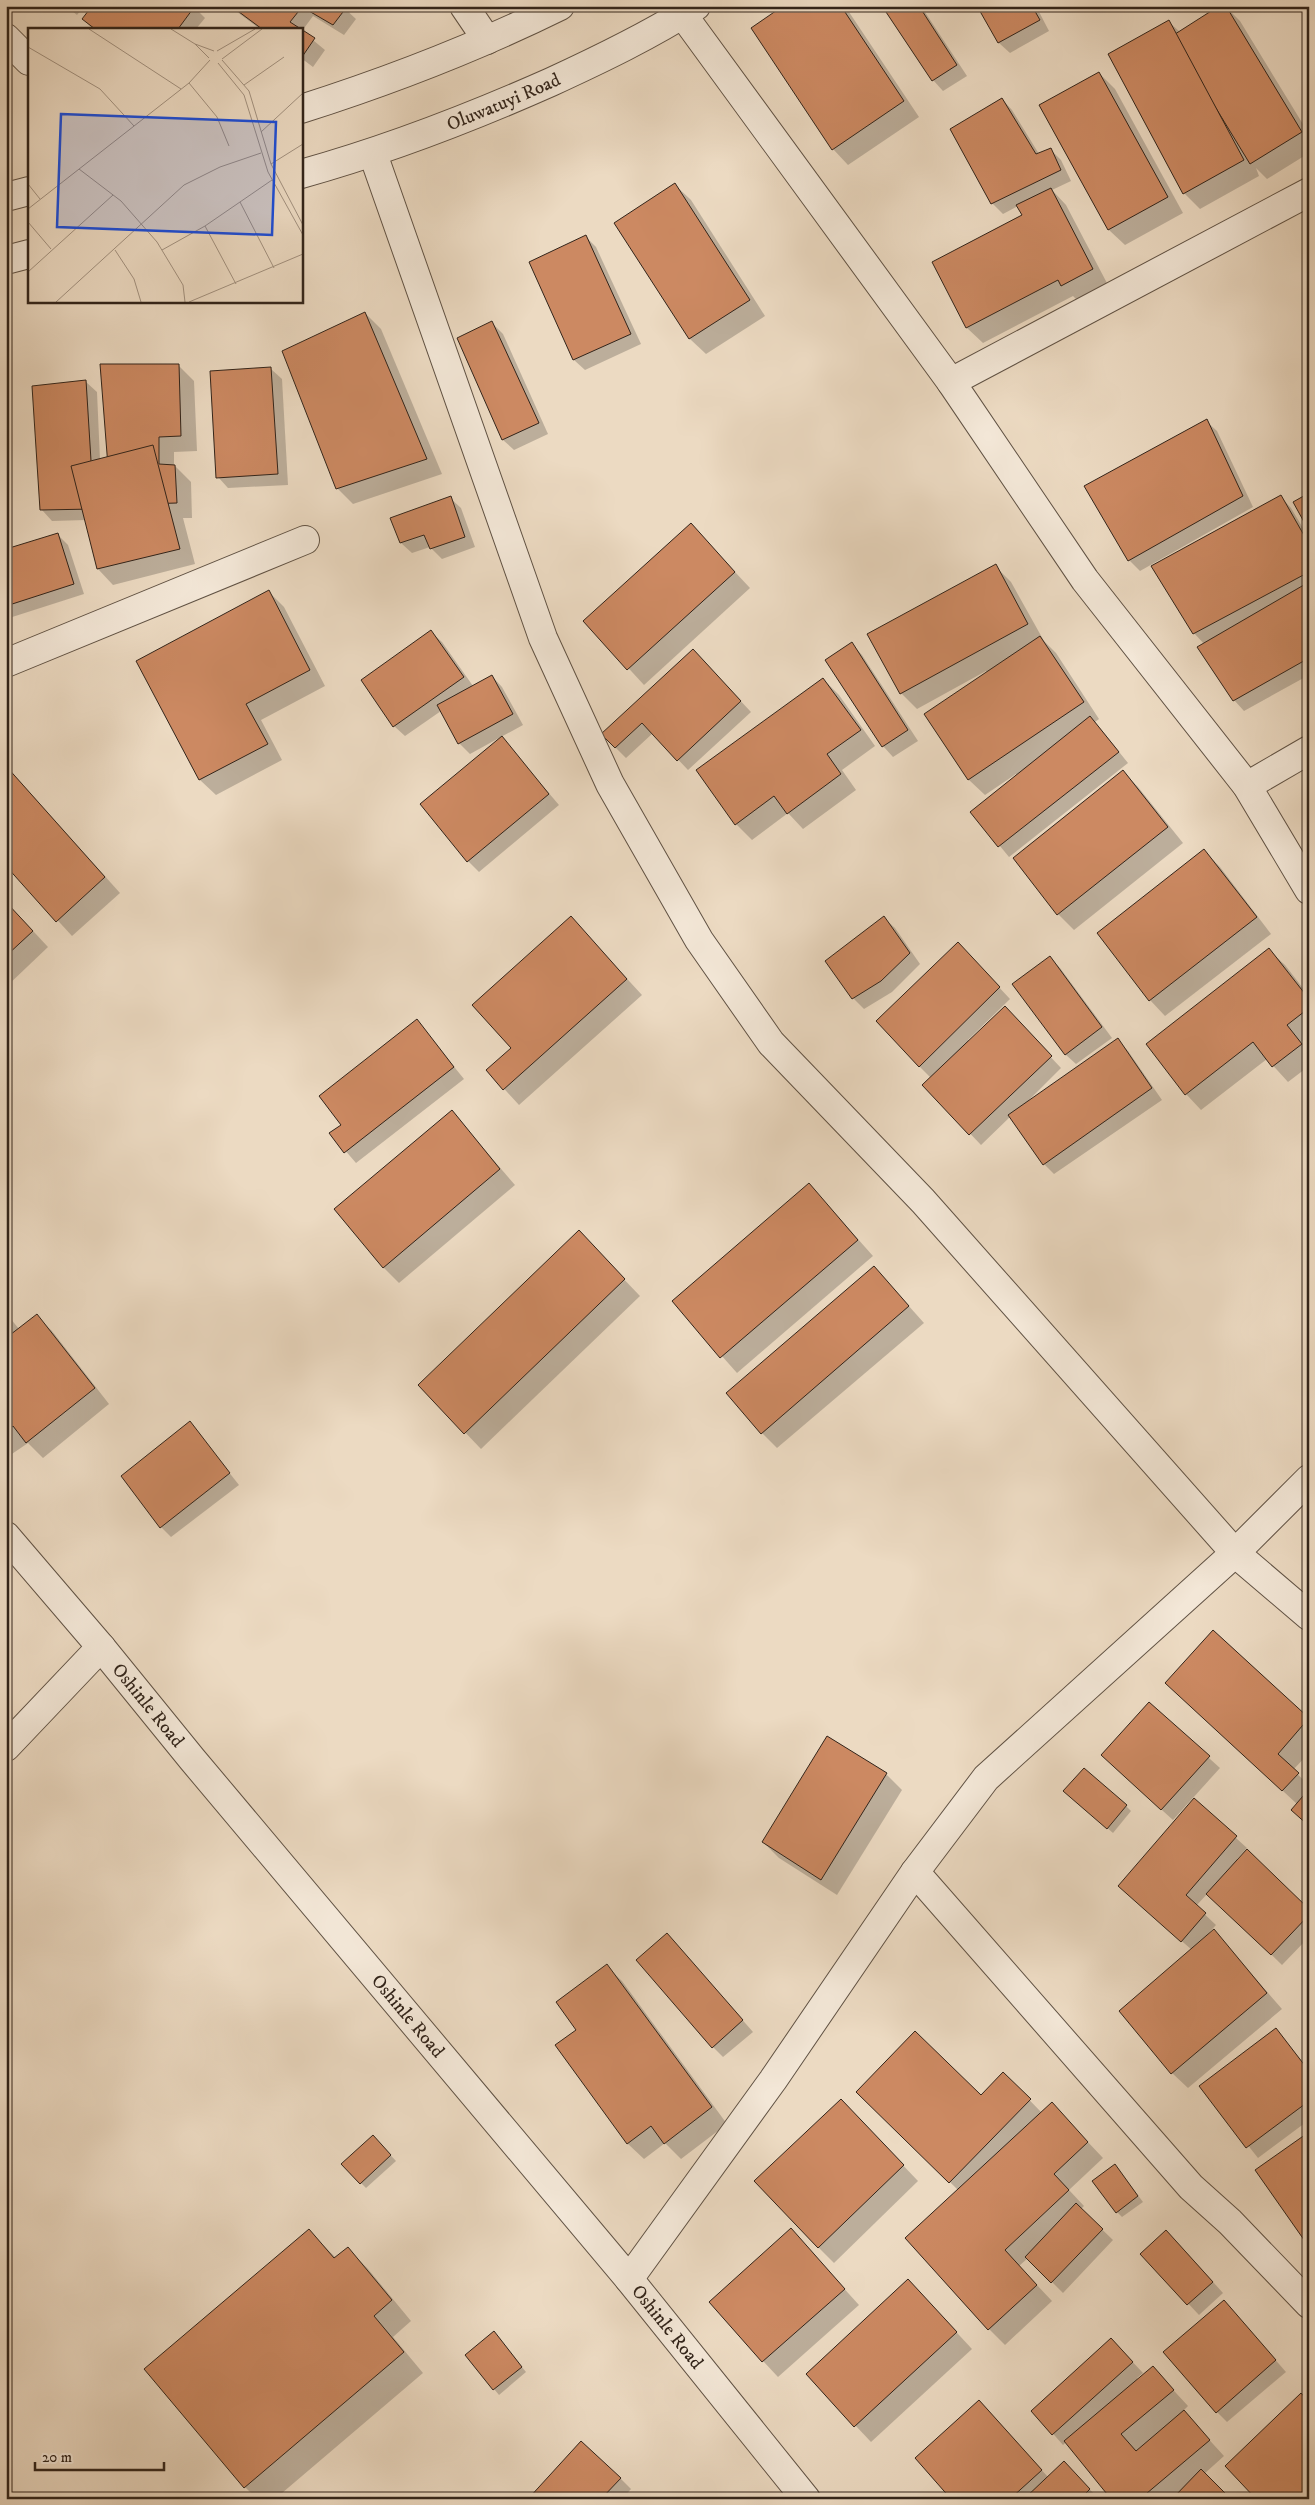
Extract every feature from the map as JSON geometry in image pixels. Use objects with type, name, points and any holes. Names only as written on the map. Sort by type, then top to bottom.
[{"type":"street","points":[[464,6],[487,40]]},
{"type":"street","points":[[302,109],[352,93],[487,40],[560,6]]},
{"type":"street","points":[[690,10],[952,382],[1085,580],[1247,786],[1309,890]]},
{"type":"street","name":"Oluwatuyi Road","points":[[302,174],[373,154],[528,92],[585,66],[690,10]]},
{"type":"street","points":[[6,38],[28,60]]},
{"type":"street","points":[[373,154],[543,638],[610,784],[699,940],[770,1043],[923,1201],[1235,1553],[1309,1616]]},
{"type":"street","points":[[6,197],[28,191]]},
{"type":"street","points":[[952,382],[1309,192]]},
{"type":"street","points":[[6,260],[28,254]]},
{"type":"street","points":[[6,663],[304,540]]},
{"type":"street","points":[[1247,786],[1309,750]]},
{"type":"street","points":[[629,2279],[773,2080],[915,1872],[986,1778],[1235,1553],[1309,1479]]},
{"type":"street","name":"Oshinle Road","points":[[6,1536],[102,1647],[192,1759],[629,2279],[806,2499]]},
{"type":"street","points":[[6,1747],[102,1647]]},
{"type":"street","points":[[915,1872],[1191,2187],[1230,2222],[1309,2304]]},
{"type":"building","points":[[92,6],[195,6],[179,28],[94,28],[82,19]]},
{"type":"building","points":[[231,6],[344,6],[346,8],[333,25],[302,7],[290,22],[299,28],[261,28]]},
{"type":"building","points":[[783,6],[841,6],[904,101],[832,150],[751,28]]},
{"type":"building","points":[[882,6],[919,6],[957,65],[932,81]]},
{"type":"building","points":[[977,6],[1032,6],[1040,20],[998,43]]},
{"type":"building","points":[[1219,6],[1226,6],[1302,132],[1250,164],[1172,36]]},
{"type":"building","points":[[1169,20],[1244,160],[1183,194],[1108,54]]},
{"type":"building","points":[[302,30],[315,38],[302,57]]},
{"type":"building","points":[[1099,72],[1168,197],[1108,230],[1039,105]]},
{"type":"building","points":[[1002,98],[1036,154],[1051,148],[1061,170],[991,204],[950,129]]},
{"type":"building","points":[[675,183],[750,300],[689,339],[614,223]]},
{"type":"building","points":[[1051,188],[1093,269],[1061,286],[1058,280],[966,328],[932,262],[1022,215],[1016,205]]},
{"type":"building","points":[[586,235],[631,334],[573,360],[529,262]]},
{"type":"building","points":[[365,312],[427,459],[336,489],[282,351]]},
{"type":"building","points":[[492,321],[539,423],[502,440],[457,338]]},
{"type":"building","points":[[100,364],[179,364],[181,436],[159,437],[159,464],[175,465],[177,503],[111,505]]},
{"type":"building","points":[[271,367],[278,474],[216,478],[210,371]]},
{"type":"building","points":[[86,380],[94,509],[40,510],[32,386]]},
{"type":"building","points":[[1207,419],[1243,496],[1128,561],[1084,486]]},
{"type":"building","points":[[153,445],[180,549],[97,569],[71,466]]},
{"type":"building","points":[[1309,493],[1309,531],[1293,502]]},
{"type":"building","points":[[1281,495],[1309,544],[1309,572],[1193,634],[1151,566]]},
{"type":"building","points":[[451,496],[465,537],[430,549],[424,535],[400,543],[390,518]]},
{"type":"building","points":[[691,523],[735,572],[627,670],[583,621]]},
{"type":"building","points":[[58,533],[74,584],[6,606],[6,549]]},
{"type":"building","points":[[996,564],[1028,624],[900,694],[867,634]]},
{"type":"building","points":[[1309,582],[1309,658],[1233,701],[1197,647]]},
{"type":"building","points":[[269,590],[310,670],[246,704],[268,744],[199,780],[136,661]]},
{"type":"building","points":[[431,630],[464,677],[393,727],[361,680]]},
{"type":"building","points":[[1040,636],[1084,702],[968,780],[924,714]]},
{"type":"building","points":[[852,642],[908,730],[882,747],[825,660]]},
{"type":"building","points":[[693,649],[741,701],[677,761],[642,723],[615,748],[601,734]]},
{"type":"building","points":[[492,675],[513,714],[458,744],[437,705]]},
{"type":"building","points":[[823,678],[861,730],[827,754],[841,774],[787,814],[774,796],[735,825],[696,770]]},
{"type":"building","points":[[1090,716],[1119,752],[998,847],[970,812]]},
{"type":"building","points":[[502,736],[549,794],[467,862],[420,804]]},
{"type":"building","points":[[6,766],[105,877],[56,922],[6,866]]},
{"type":"building","points":[[1123,770],[1168,827],[1057,915],[1013,858]]},
{"type":"building","points":[[1204,849],[1257,917],[1149,1001],[1097,933]]},
{"type":"building","points":[[6,902],[33,931],[6,956]]},
{"type":"building","points":[[571,916],[627,979],[503,1090],[486,1070],[511,1048],[472,1005]]},
{"type":"building","points":[[884,916],[910,953],[881,981],[852,999],[825,961]]},
{"type":"building","points":[[958,942],[1000,987],[919,1067],[876,1021]]},
{"type":"building","points":[[1269,948],[1309,999],[1309,1008],[1287,1025],[1302,1044],[1272,1067],[1253,1042],[1185,1095],[1146,1044]]},
{"type":"building","points":[[1050,956],[1102,1027],[1065,1055],[1012,984]]},
{"type":"building","points":[[1005,1006],[1052,1056],[969,1135],[922,1085]]},
{"type":"building","points":[[417,1019],[454,1067],[344,1153],[329,1133],[341,1125],[319,1096]]},
{"type":"building","points":[[1118,1038],[1152,1088],[1043,1165],[1008,1115]]},
{"type":"building","points":[[452,1110],[500,1169],[383,1268],[334,1209]]},
{"type":"building","points":[[809,1183],[858,1240],[720,1358],[672,1301]]},
{"type":"building","points":[[579,1230],[625,1279],[464,1434],[418,1385]]},
{"type":"building","points":[[874,1266],[909,1306],[761,1434],[726,1393]]},
{"type":"building","points":[[37,1314],[95,1388],[26,1443],[13,1426],[6,1432],[6,1338]]},
{"type":"building","points":[[190,1421],[230,1473],[160,1528],[121,1476]]},
{"type":"building","points":[[1213,1630],[1309,1718],[1278,1754],[1299,1773],[1282,1791],[1165,1683]]},
{"type":"building","points":[[1149,1702],[1210,1756],[1161,1810],[1101,1755]]},
{"type":"building","points":[[827,1736],[887,1773],[821,1880],[762,1842]]},
{"type":"building","points":[[1084,1768],[1127,1805],[1107,1829],[1063,1791]]},
{"type":"building","points":[[1309,1789],[1309,1826],[1291,1810]]},
{"type":"building","points":[[1194,1798],[1237,1836],[1186,1895],[1206,1913],[1181,1942],[1118,1886]]},
{"type":"building","points":[[1247,1849],[1309,1909],[1309,1915],[1271,1955],[1206,1894]]},
{"type":"building","points":[[1214,1929],[1267,1993],[1171,2074],[1119,2011]]},
{"type":"building","points":[[667,1933],[743,2020],[712,2048],[636,1960]]},
{"type":"building","points":[[607,1964],[712,2107],[664,2144],[651,2126],[627,2144],[555,2045],[576,2030],[556,2002]]},
{"type":"building","points":[[1276,2028],[1309,2071],[1309,2101],[1246,2148],[1199,2086]]},
{"type":"building","points":[[915,2031],[981,2095],[1003,2072],[1031,2099],[949,2183],[856,2092]]},
{"type":"building","points":[[841,2099],[904,2165],[818,2248],[754,2181]]},
{"type":"building","points":[[1052,2102],[1088,2142],[1054,2174],[1069,2190],[1005,2250],[1037,2285],[988,2330],[905,2238]]},
{"type":"building","points":[[1309,2132],[1309,2247],[1255,2170]]},
{"type":"building","points":[[373,2135],[391,2155],[360,2184],[341,2164]]},
{"type":"building","points":[[1115,2164],[1138,2196],[1116,2213],[1092,2181]]},
{"type":"building","points":[[1076,2203],[1103,2229],[1051,2283],[1025,2257]]},
{"type":"building","points":[[791,2228],[845,2289],[762,2362],[709,2302]]},
{"type":"building","points":[[309,2229],[334,2258],[348,2247],[392,2300],[374,2316],[404,2352],[244,2488],[144,2369]]},
{"type":"building","points":[[1166,2230],[1213,2282],[1187,2305],[1140,2254]]},
{"type":"building","points":[[908,2279],[957,2332],[854,2427],[806,2374]]},
{"type":"building","points":[[1224,2300],[1276,2360],[1216,2413],[1163,2352]]},
{"type":"building","points":[[494,2331],[522,2367],[493,2390],[465,2355]]},
{"type":"building","points":[[1111,2338],[1133,2362],[1052,2435],[1031,2411]]},
{"type":"building","points":[[1153,2366],[1174,2390],[1121,2434],[1136,2451],[1184,2410],[1210,2440],[1140,2499],[1111,2499],[1064,2441]]},
{"type":"building","points":[[1301,2393],[1309,2402],[1309,2499],[1256,2499],[1225,2466]]},
{"type":"building","points":[[979,2400],[1042,2470],[1010,2499],[951,2499],[915,2458]]},
{"type":"building","points":[[581,2441],[621,2478],[601,2499],[528,2499]]},
{"type":"building","points":[[1064,2461],[1090,2489],[1080,2499],[1024,2499]]},
{"type":"building","points":[[1201,2469],[1231,2499],[1172,2499]]}]
